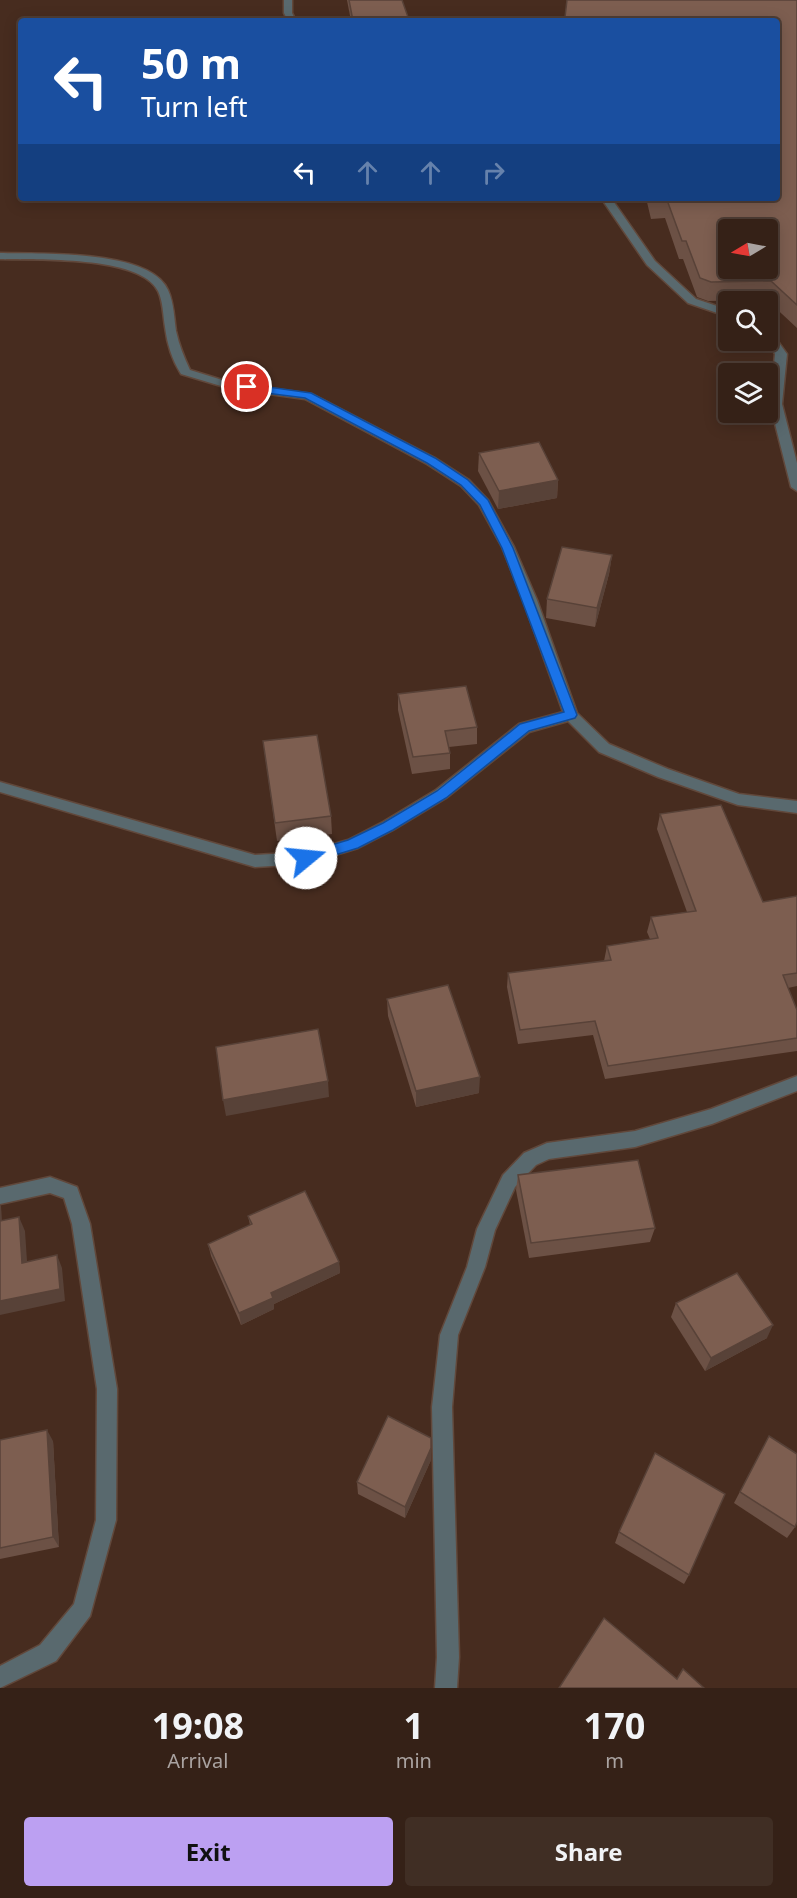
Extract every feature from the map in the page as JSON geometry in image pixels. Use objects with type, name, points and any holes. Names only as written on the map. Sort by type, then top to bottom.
[{"type":"street","points":[[288,0],[290,18]]},
{"type":"street","points":[[608,201],[651,263],[692,301],[718,310]]},
{"type":"street","points":[[0,256],[74,258],[127,266],[152,275],[162,286],[172,338],[185,372],[231,386],[308,396],[431,461],[465,483],[484,503],[508,548],[571,715],[604,748],[663,773],[738,799],[797,807]]},
{"type":"street","points":[[778,351],[780,354],[776,404],[797,487]]},
{"type":"street","points":[[0,787],[255,861],[306,858],[353,844],[388,826],[441,794],[524,728],[571,715]]},
{"type":"street","points":[[446,1688],[448,1657],[442,1407],[449,1335],[476,1268],[486,1229],[509,1181],[530,1159],[547,1151],[635,1138],[712,1116],[797,1083]]},
{"type":"street","points":[[0,1196],[50,1185],[71,1193],[81,1224],[107,1389],[106,1520],[83,1609],[48,1653],[0,1677]]},
{"type":"building","points":[[349,0],[402,0],[408,17],[394,18],[352,18]]},
{"type":"building","points":[[567,0],[797,0],[797,305],[771,281],[711,282],[700,278],[686,241],[682,241],[667,201],[780,201],[780,18],[556,18],[565,17]]},
{"type":"building","points":[[539,442],[558,480],[499,491],[479,453]]},
{"type":"building","points":[[562,547],[612,555],[597,608],[547,599]]},
{"type":"building","points":[[466,686],[477,727],[445,731],[450,753],[413,757],[398,694]]},
{"type":"building","points":[[317,735],[331,816],[275,823],[263,741]]},
{"type":"building","points":[[721,805],[763,902],[797,896],[797,973],[783,975],[797,1010],[797,1038],[608,1066],[595,1021],[520,1030],[508,973],[611,960],[607,946],[658,938],[651,917],[696,911],[660,814]]},
{"type":"building","points":[[448,985],[480,1077],[416,1091],[387,999]]},
{"type":"building","points":[[318,1029],[328,1081],[223,1100],[216,1047]]},
{"type":"building","points":[[638,1160],[655,1228],[531,1243],[518,1175]]},
{"type":"building","points":[[305,1191],[339,1262],[271,1293],[273,1298],[239,1313],[208,1244],[252,1224],[248,1216]]},
{"type":"building","points":[[19,1217],[22,1263],[57,1255],[60,1289],[0,1301],[0,1221]]},
{"type":"building","points":[[737,1273],[773,1325],[711,1358],[676,1303]]},
{"type":"building","points":[[388,1416],[431,1438],[431,1448],[405,1507],[357,1482]]},
{"type":"building","points":[[47,1430],[53,1537],[0,1548],[0,1440]]},
{"type":"building","points":[[769,1436],[797,1454],[797,1522],[795,1527],[740,1492]]},
{"type":"building","points":[[655,1453],[725,1494],[689,1575],[619,1532]]},
{"type":"building","points":[[604,1618],[677,1679],[683,1669],[704,1688],[559,1688]]},
{"type":"route","points":[[247,387],[308,396],[431,461],[465,483],[484,503],[508,548],[530,600],[571,715],[524,728],[441,794],[388,826],[353,844],[306,858]]}]
